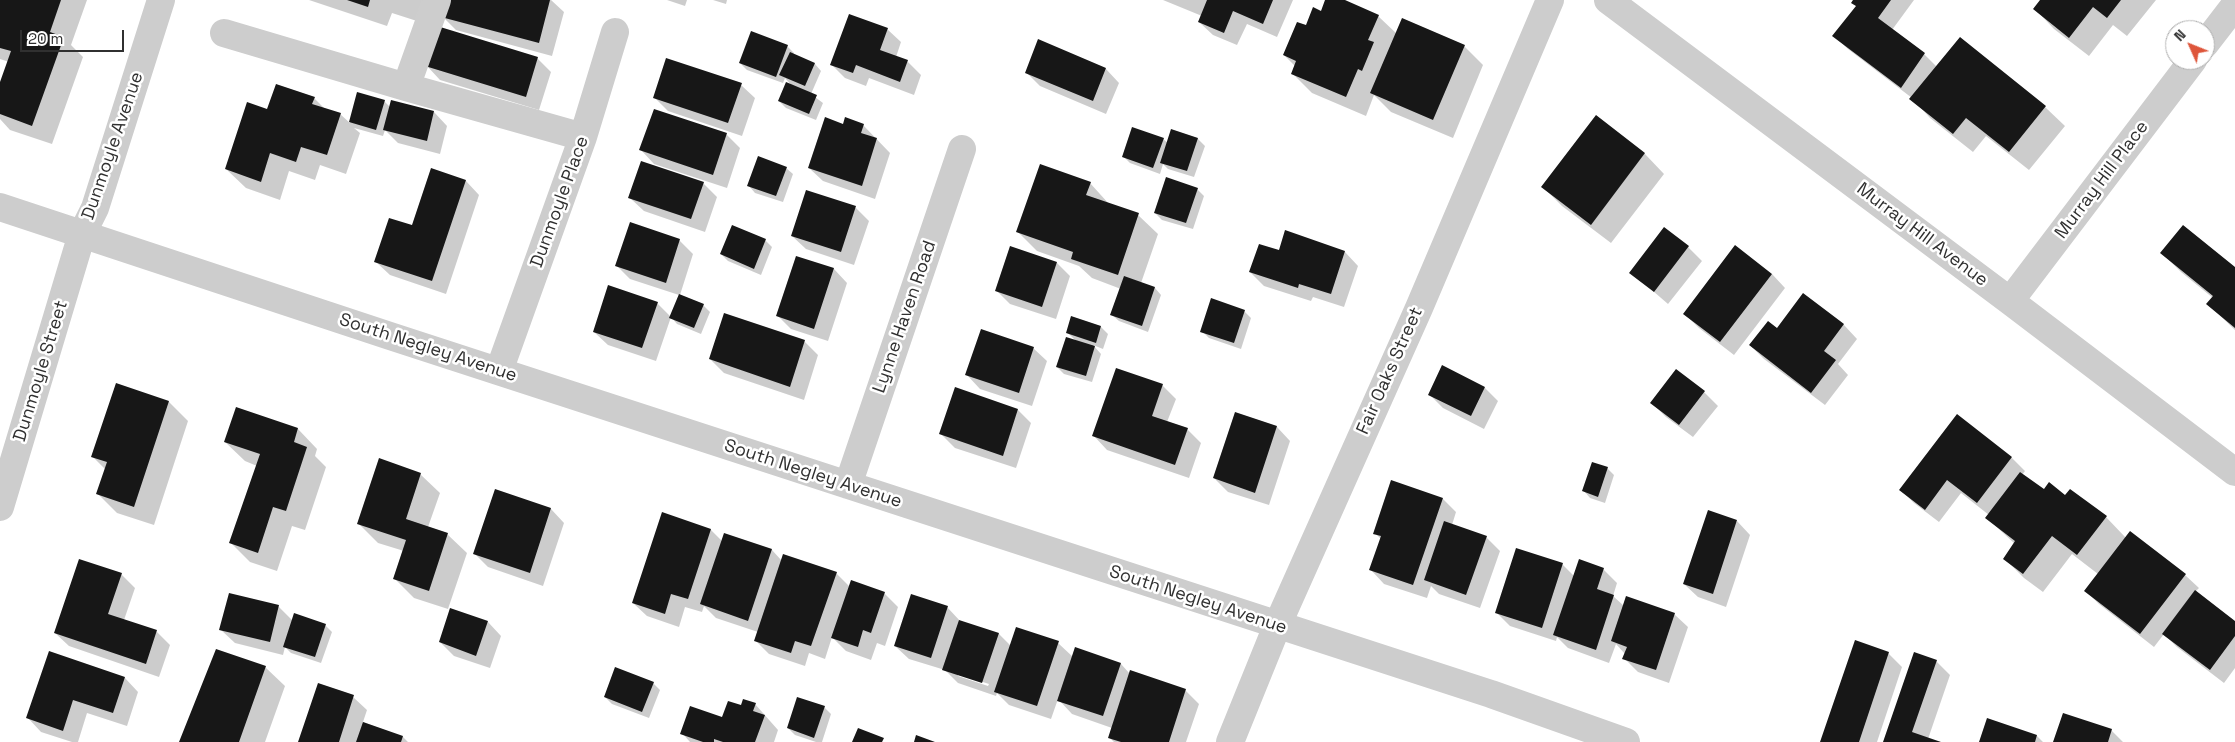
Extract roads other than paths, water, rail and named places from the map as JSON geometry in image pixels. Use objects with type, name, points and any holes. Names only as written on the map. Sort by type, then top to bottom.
[{"type":"street","name":"Dunmoyle Avenue","points":[[82,234],[95,208],[161,0]]},
{"type":"street","points":[[406,87],[437,0]]},
{"type":"street","name":"Fair Oaks Street","points":[[1230,742],[1277,626],[1419,308],[1550,0]]},
{"type":"street","name":"Murray Hill Avenue","points":[[1608,0],[2235,472]]},
{"type":"street","points":[[2215,31],[2235,5]]},
{"type":"street","name":"Dunmoyle Place","points":[[499,371],[583,137],[615,32]]},
{"type":"street","points":[[224,33],[583,137]]},
{"type":"street","name":"Murray Hill Place","points":[[2010,301],[2185,70]]},
{"type":"street","name":"Lynne Haven Road","points":[[848,485],[962,149]]},
{"type":"street","name":"South Negley Avenue","points":[[0,206],[1277,626],[1491,694],[1626,742]]},
{"type":"street","name":"Dunmoyle Street","points":[[0,507],[82,234]]}]
